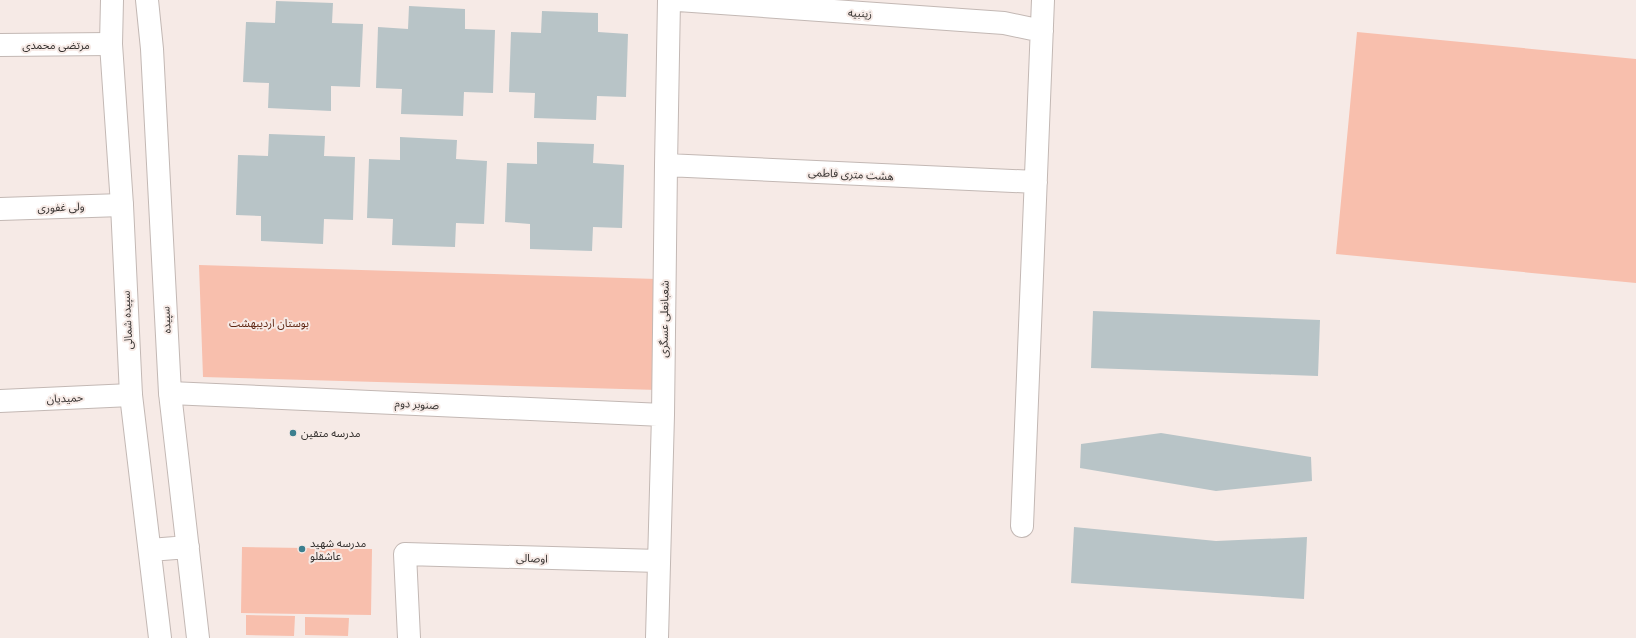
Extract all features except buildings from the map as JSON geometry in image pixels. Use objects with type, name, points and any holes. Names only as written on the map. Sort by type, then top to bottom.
[{"type":"street","name":"سپیده شمالی","points":[[112,0],[111,44],[122,205],[131,395],[160,638]]},
{"type":"street","name":"سپیده","points":[[147,0],[152,49],[170,393],[198,638]]},
{"type":"street","name":"شعبانعلی عسگری","points":[[657,638],[663,415],[669,0]]},
{"type":"street","name":"زینبیه","points":[[678,0],[1004,23],[1042,31]]},
{"type":"street","points":[[1022,526],[1044,0]]},
{"type":"street","name":"مرتضی محمدی","points":[[0,45],[111,44]]},
{"type":"street","name":"هشت متری فاطمی","points":[[666,165],[1036,182]]},
{"type":"street","name":"ولی غفوری","points":[[0,209],[122,205]]},
{"type":"street","name":"صنوبر دوم","points":[[170,393],[663,415]]},
{"type":"street","name":"حمیدیان","points":[[0,401],[131,395]]},
{"type":"street","points":[[150,550],[188,547]]},
{"type":"street","name":"اوصالی","points":[[409,638],[405,554],[659,561]]},
{"type":"green space","points":[[1357,32],[1636,59],[1636,283],[1336,254]]},
{"type":"green space","name":"بوستان اردیبهشت","points":[[199,265],[657,279],[658,390],[203,377]]},
{"type":"green space","points":[[242,547],[372,549],[371,615],[241,613]]},
{"type":"green space","points":[[246,615],[295,616],[294,636],[246,635]]},
{"type":"green space","points":[[305,617],[349,618],[348,636],[305,635]]},
{"type":"place","name":"مدرسه متقین","points":[[293,433]]},
{"type":"place","name":"مدرسه شهید عاشقلو","points":[[302,549]]}]
